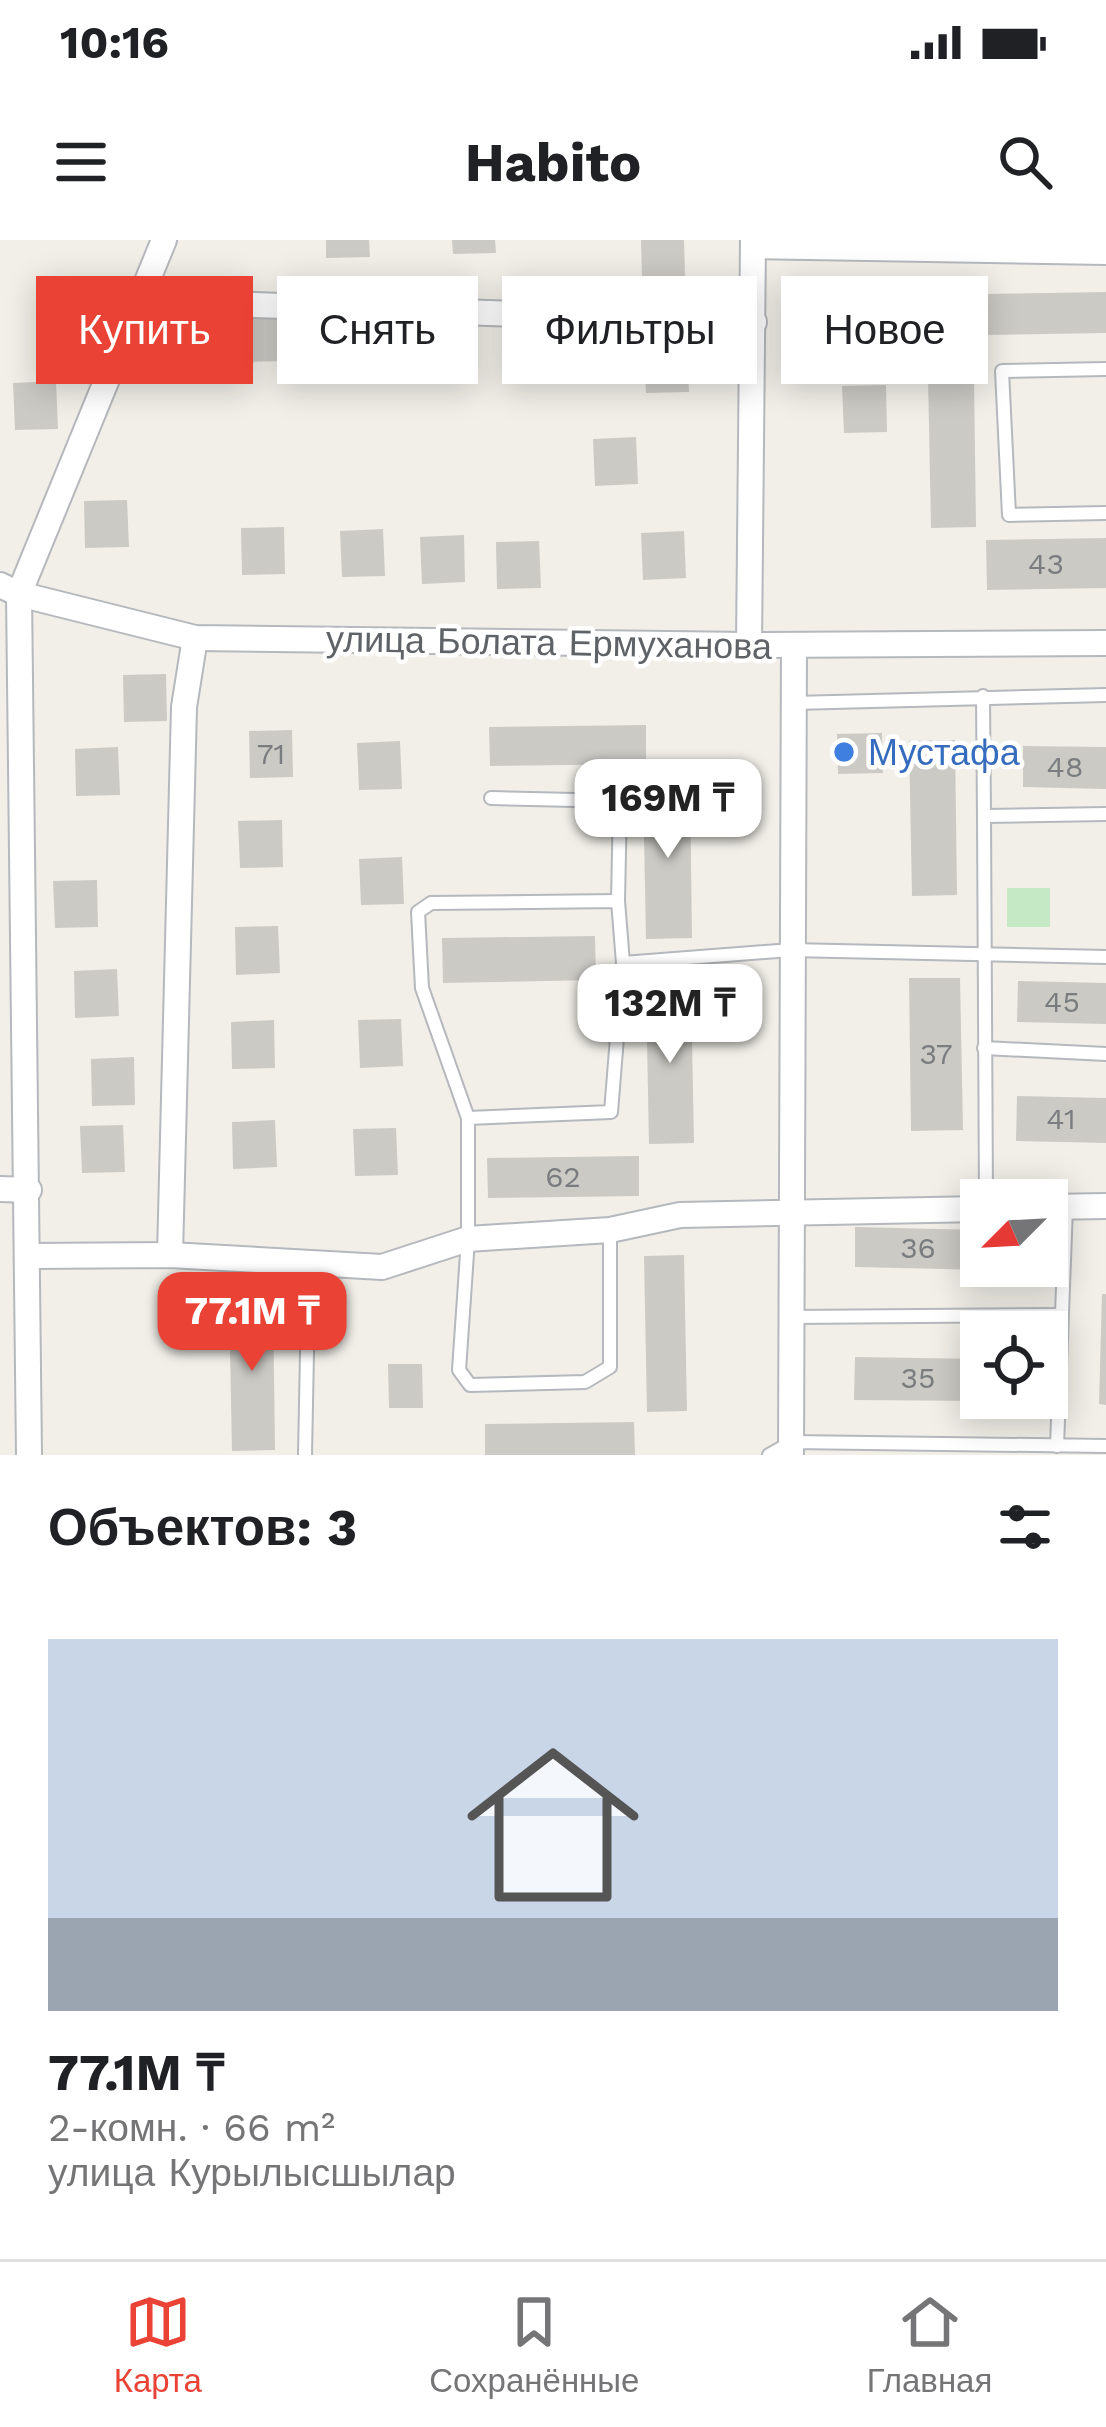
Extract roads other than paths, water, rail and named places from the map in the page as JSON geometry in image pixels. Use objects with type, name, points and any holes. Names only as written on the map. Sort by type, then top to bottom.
[{"type":"street","points":[[149,276],[164,240]]},
{"type":"street","points":[[754,276],[754,243],[1106,252]]},
{"type":"street","points":[[253,305],[502,313]]},
{"type":"street","points":[[29,1455],[29,1190],[10,590],[102,384]]},
{"type":"street","points":[[748,645],[753,384]]},
{"type":"street","name":"улица Болата Ермуханова","points":[[10,590],[195,638],[748,645],[1106,643]]},
{"type":"street","points":[[170,1255],[184,707],[195,638]]},
{"type":"street","points":[[792,1449],[794,645]]},
{"type":"street","points":[[0,1189],[29,1190]]},
{"type":"street","points":[[1068,1207],[1106,1206]]},
{"type":"street","points":[[29,1256],[170,1255],[382,1267],[468,1239],[610,1230],[680,1215],[960,1209]]},
{"type":"lane","points":[[1106,369],[1002,370],[1009,515],[1106,513]]},
{"type":"lane","points":[[793,703],[1106,694]]},
{"type":"lane","points":[[983,696],[986,1179]]},
{"type":"lane","points":[[468,1118],[611,1112],[623,963],[618,901],[620,801],[491,798]]},
{"type":"lane","points":[[984,816],[1106,814]]},
{"type":"lane","points":[[610,1230],[610,1367],[585,1382],[470,1385],[462,1380],[468,1118],[422,988],[418,912],[431,903],[618,901]]},
{"type":"lane","points":[[623,963],[791,950],[1106,957]]},
{"type":"lane","points":[[984,1048],[1106,1054]]},
{"type":"lane","points":[[305,1455],[308,1301]]},
{"type":"lane","points":[[789,1317],[960,1316]]},
{"type":"lane","points":[[1058,1446],[1059,1419]]},
{"type":"lane","points":[[769,1455],[792,1449],[1106,1446]]},
{"type":"place","name":"Мустафа","points":[[844,752]]}]
